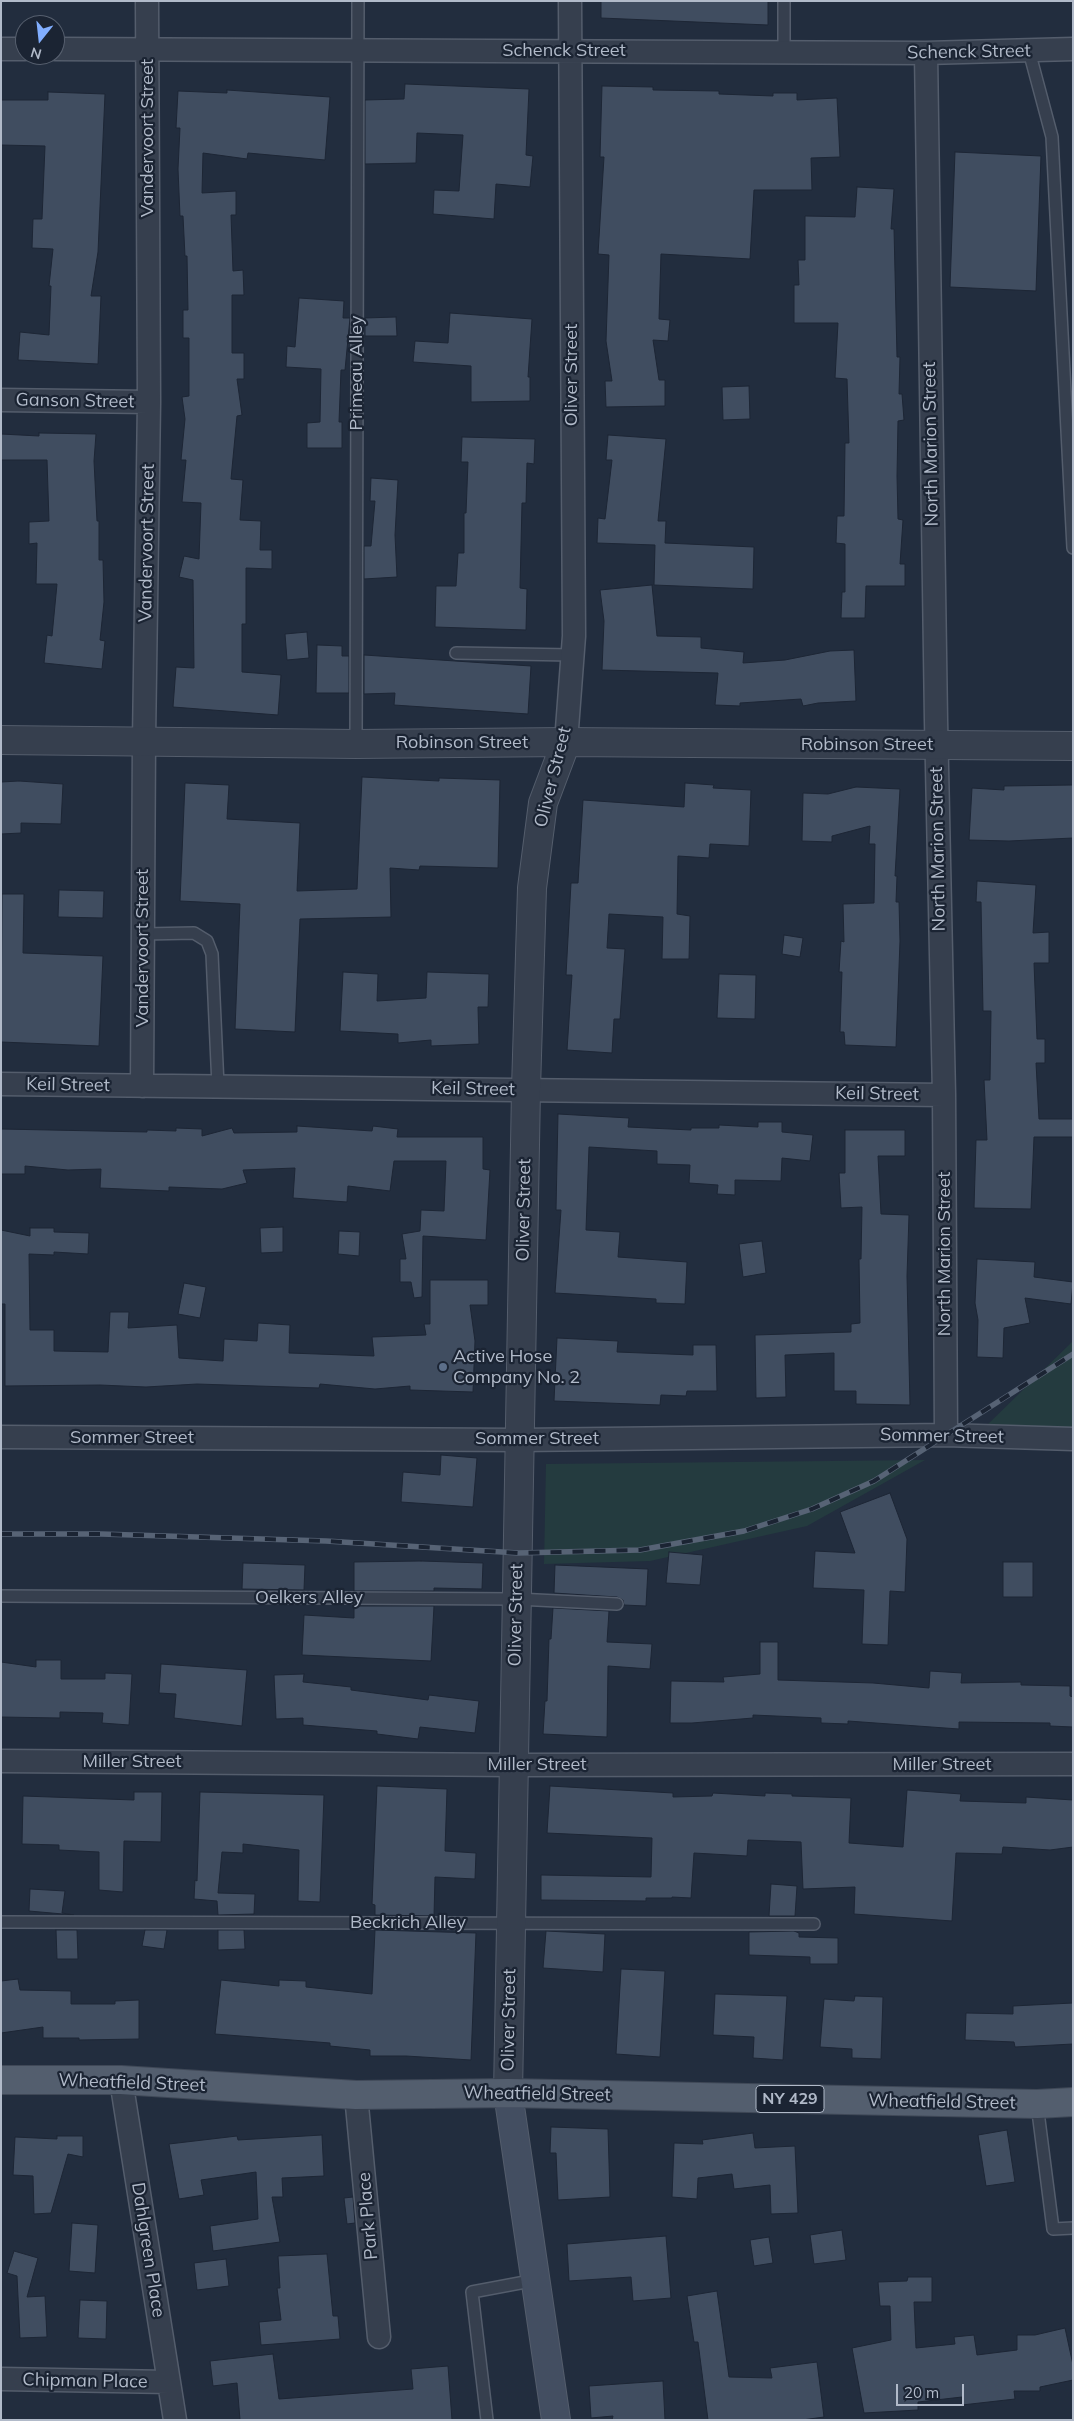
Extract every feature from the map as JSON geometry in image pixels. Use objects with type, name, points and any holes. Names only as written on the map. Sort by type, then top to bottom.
[{"type":"main road","name":"Wheatfield Street","points":[[1,2080],[121,2080],[356,2095],[508,2093],[1037,2104],[1073,2102]]},
{"type":"main road","name":"Oliver Street","points":[[508,2093],[556,2420]]},
{"type":"street","name":"Vandervoort Street","points":[[142,1086],[144,740],[149,402],[147,1]]},
{"type":"street","name":"Oliver Street","points":[[508,2093],[526,1089],[532,888],[543,803],[566,742],[572,655],[570,1]]},
{"type":"street","points":[[1,48],[15,48]]},
{"type":"street","name":"Schenck Street","points":[[65,48],[784,53],[926,53],[1073,49]]},
{"type":"street","name":"North Marion Street","points":[[926,53],[936,745],[944,1095],[946,1435]]},
{"type":"street","name":"Ganson Street","points":[[1,400],[149,402]]},
{"type":"street","name":"Robinson Street","points":[[1,740],[144,740],[356,744],[566,742],[1073,746]]},
{"type":"street","name":"Keil Street","points":[[1,1084],[944,1095]]},
{"type":"street","name":"Sommer Street","points":[[1,1437],[520,1440],[946,1435],[1073,1439]]},
{"type":"street","name":"Miller Street","points":[[1,1761],[514,1765],[1073,1764]]},
{"type":"street","name":"Dahlgreen Place","points":[[121,2080],[175,2420]]},
{"type":"street","name":"Park Place","points":[[356,2095],[379,2337]]},
{"type":"street","name":"Chipman Place","points":[[1,2379],[169,2382]]},
{"type":"lane","name":"Primeau Alley","points":[[356,744],[358,1]]},
{"type":"lane","points":[[784,1],[784,53]]},
{"type":"lane","points":[[1029,51],[1052,137],[1073,548]]},
{"type":"lane","points":[[456,653],[572,655]]},
{"type":"lane","points":[[143,934],[194,933],[207,941],[212,954],[218,1086]]},
{"type":"lane","name":"Oelkers Alley","points":[[1,1596],[517,1599],[617,1604]]},
{"type":"lane","name":"Beckrich Alley","points":[[1,1922],[814,1924]]},
{"type":"lane","points":[[1037,2104],[1053,2229],[1073,2228]]},
{"type":"lane","points":[[487,2420],[472,2292],[536,2280]]},
{"type":"green space","points":[[1073,1341],[1073,1427],[984,1428]]},
{"type":"green space","points":[[925,1460],[807,1526],[650,1561],[544,1564],[546,1464]]},
{"type":"building","points":[[601,1],[768,1],[768,25],[601,18]]},
{"type":"building","points":[[405,84],[529,89],[526,155],[533,156],[530,187],[496,184],[494,219],[433,214],[434,190],[459,191],[463,135],[417,133],[416,163],[365,164],[365,100],[404,99]]},
{"type":"building","points":[[602,86],[653,87],[653,90],[719,91],[719,94],[773,96],[773,93],[797,93],[797,100],[837,98],[840,157],[811,158],[812,190],[754,190],[750,259],[661,254],[659,319],[670,320],[668,341],[653,340],[659,380],[665,380],[665,406],[606,407],[605,381],[612,381],[606,341],[609,255],[598,254],[604,157],[600,157]]},
{"type":"building","points":[[227,90],[330,97],[325,160],[248,153],[247,159],[203,153],[202,193],[236,191],[236,215],[231,215],[233,271],[243,270],[244,295],[232,295],[232,353],[244,353],[244,379],[237,379],[242,415],[237,416],[231,479],[243,480],[240,520],[261,521],[260,550],[272,550],[272,569],[246,568],[246,624],[242,624],[242,672],[281,675],[278,715],[173,707],[176,667],[194,668],[193,580],[179,577],[184,556],[199,559],[201,503],[182,502],[186,460],[181,460],[185,419],[182,397],[189,396],[189,338],[183,338],[183,310],[188,310],[187,256],[185,256],[183,216],[180,216],[178,169],[180,128],[176,128],[178,91],[227,93]]},
{"type":"building","points":[[48,92],[105,94],[98,252],[91,296],[101,296],[98,364],[18,360],[20,332],[49,335],[51,286],[49,286],[53,249],[32,248],[33,219],[42,219],[45,146],[1,145],[1,100],[48,100]]},
{"type":"building","points":[[955,152],[1041,156],[1036,291],[950,287]]},
{"type":"building","points":[[857,187],[894,189],[891,229],[894,229],[897,357],[900,357],[899,394],[902,394],[904,420],[898,421],[898,519],[903,520],[900,564],[905,564],[905,586],[866,586],[865,618],[841,618],[842,592],[845,592],[845,544],[836,543],[837,516],[844,516],[845,443],[849,443],[847,379],[835,378],[838,323],[794,323],[794,285],[799,285],[798,260],[805,260],[805,216],[855,217]]},
{"type":"building","points":[[299,298],[344,301],[343,318],[350,318],[345,370],[341,370],[339,422],[342,422],[342,448],[307,448],[307,423],[320,422],[321,369],[286,367],[287,346],[295,347]]},
{"type":"building","points":[[450,313],[532,319],[528,377],[530,377],[530,401],[471,402],[471,366],[413,362],[415,341],[448,343]]},
{"type":"building","points":[[396,317],[397,336],[365,336],[365,318]]},
{"type":"building","points":[[749,386],[750,419],[723,420],[722,387]]},
{"type":"building","points":[[39,433],[96,434],[94,461],[97,521],[99,521],[99,560],[103,560],[104,602],[100,640],[105,641],[102,669],[44,663],[47,635],[52,636],[57,584],[36,584],[37,543],[29,544],[29,522],[49,521],[47,460],[1,460],[1,434],[39,436]]},
{"type":"building","points":[[608,435],[666,439],[658,521],[666,521],[665,543],[754,547],[753,589],[654,585],[655,545],[597,543],[598,518],[605,519],[612,460],[606,460]]},
{"type":"building","points":[[462,437],[535,439],[534,464],[527,463],[526,503],[522,503],[520,588],[527,589],[526,630],[435,627],[436,586],[456,586],[458,553],[464,553],[464,513],[466,513],[468,462],[461,462]]},
{"type":"building","points":[[371,478],[398,480],[395,535],[397,577],[364,579],[364,546],[371,546],[375,501],[370,501]]},
{"type":"building","points":[[652,585],[657,636],[701,637],[701,648],[744,652],[743,663],[785,660],[830,651],[854,650],[856,701],[818,703],[803,706],[801,699],[740,703],[740,706],[715,705],[718,673],[602,670],[604,621],[600,590]]},
{"type":"building","points":[[307,632],[309,658],[287,660],[285,634]]},
{"type":"building","points":[[317,645],[342,646],[342,656],[349,656],[349,693],[316,693]]},
{"type":"building","points":[[364,655],[531,666],[528,714],[394,705],[395,693],[364,694]]},
{"type":"building","points":[[362,777],[439,781],[439,778],[500,780],[498,868],[420,866],[419,870],[390,868],[391,917],[300,919],[295,1032],[235,1029],[240,904],[180,901],[185,783],[229,785],[227,819],[300,823],[297,891],[357,889]]},
{"type":"building","points":[[19,781],[63,784],[61,824],[21,823],[21,833],[1,834],[1,782]]},
{"type":"building","points":[[685,783],[714,785],[713,788],[751,790],[749,846],[710,844],[709,858],[678,856],[677,914],[690,916],[689,959],[662,959],[663,917],[609,914],[607,948],[625,949],[620,1019],[614,1019],[612,1053],[567,1050],[572,975],[566,975],[571,883],[578,883],[583,800],[684,807]]},
{"type":"building","points":[[1073,785],[1073,838],[1009,841],[969,840],[972,788],[1004,790],[1004,786]]},
{"type":"building","points":[[856,787],[900,789],[895,876],[897,876],[896,902],[899,902],[900,941],[896,1047],[845,1045],[844,1032],[840,1032],[842,972],[839,972],[841,941],[844,942],[843,904],[874,903],[875,844],[869,844],[870,826],[832,836],[832,842],[802,841],[803,793],[828,794]]},
{"type":"building","points":[[977,881],[1036,885],[1033,933],[1049,932],[1049,963],[1034,963],[1037,1039],[1045,1039],[1045,1063],[1036,1063],[1039,1119],[1073,1119],[1073,1137],[1034,1137],[1031,1209],[974,1208],[976,1140],[987,1140],[984,1080],[990,1080],[991,1011],[983,1011],[981,902],[976,902]]},
{"type":"building","points":[[59,890],[104,891],[103,918],[58,917]]},
{"type":"building","points":[[2,894],[24,894],[23,953],[103,956],[99,1046],[1,1042]]},
{"type":"building","points":[[784,935],[803,938],[800,957],[782,954]]},
{"type":"building","points":[[343,972],[378,974],[377,1001],[426,998],[427,972],[489,974],[488,1007],[478,1007],[479,1044],[431,1046],[431,1040],[398,1043],[398,1034],[340,1031]]},
{"type":"building","points":[[719,974],[756,975],[755,1019],[717,1018]]},
{"type":"building","points":[[558,1114],[629,1118],[628,1127],[691,1130],[691,1128],[719,1128],[719,1125],[758,1127],[758,1122],[782,1122],[782,1132],[813,1135],[810,1161],[782,1158],[781,1181],[735,1180],[735,1195],[717,1194],[718,1185],[689,1183],[690,1165],[657,1164],[657,1151],[589,1147],[586,1230],[620,1232],[618,1257],[687,1262],[685,1304],[656,1303],[656,1299],[555,1293],[561,1210],[556,1210]]},
{"type":"building","points":[[297,1126],[372,1131],[373,1126],[398,1129],[397,1137],[483,1137],[483,1169],[490,1170],[486,1240],[423,1236],[422,1297],[414,1298],[411,1282],[400,1282],[400,1259],[406,1259],[402,1234],[420,1231],[421,1210],[444,1211],[446,1161],[394,1161],[390,1191],[348,1186],[347,1202],[293,1198],[295,1168],[243,1170],[247,1183],[222,1189],[169,1187],[169,1191],[100,1188],[101,1169],[68,1170],[25,1166],[25,1174],[1,1174],[1,1129],[147,1132],[147,1130],[176,1131],[176,1128],[202,1129],[202,1136],[232,1128],[234,1133],[297,1132]]},
{"type":"building","points":[[845,1130],[905,1130],[905,1156],[878,1156],[881,1214],[909,1215],[907,1276],[910,1405],[856,1404],[856,1391],[834,1391],[834,1353],[785,1355],[786,1397],[756,1398],[755,1335],[851,1332],[851,1324],[860,1323],[859,1259],[861,1259],[862,1207],[841,1208],[839,1173],[845,1173]]},
{"type":"building","points":[[283,1227],[283,1252],[261,1253],[260,1228]]},
{"type":"building","points":[[30,1228],[54,1228],[54,1232],[89,1233],[88,1254],[54,1252],[54,1255],[29,1254],[30,1330],[54,1330],[54,1351],[108,1352],[110,1312],[129,1312],[128,1328],[177,1325],[179,1358],[223,1361],[224,1339],[257,1341],[258,1323],[290,1325],[289,1353],[374,1356],[372,1337],[426,1335],[424,1324],[430,1324],[430,1280],[488,1280],[488,1305],[470,1305],[475,1341],[473,1392],[410,1390],[410,1386],[375,1389],[320,1384],[319,1388],[197,1384],[146,1387],[100,1385],[5,1386],[5,1304],[1,1304],[1,1230],[30,1236]]},
{"type":"building","points":[[339,1231],[360,1232],[359,1256],[338,1254]]},
{"type":"building","points":[[762,1241],[766,1273],[743,1277],[739,1244]]},
{"type":"building","points":[[977,1259],[1035,1262],[1034,1277],[1073,1282],[1071,1304],[1025,1298],[1030,1323],[1004,1328],[1003,1358],[977,1357],[978,1320],[975,1303]]},
{"type":"building","points":[[184,1283],[206,1287],[200,1318],[178,1314]]},
{"type":"building","points":[[557,1338],[618,1341],[617,1352],[693,1355],[693,1345],[716,1345],[717,1391],[687,1391],[686,1396],[661,1395],[660,1405],[554,1401]]},
{"type":"building","points":[[441,1455],[477,1458],[473,1507],[401,1502],[403,1472],[440,1475]]},
{"type":"building","points":[[890,1493],[907,1539],[905,1592],[890,1591],[888,1645],[862,1644],[864,1590],[813,1588],[815,1551],[855,1553],[840,1512]]},
{"type":"building","points":[[669,1552],[703,1555],[700,1585],[666,1583]]},
{"type":"building","points":[[421,1561],[483,1563],[482,1589],[434,1588],[434,1591],[354,1591],[354,1562]]},
{"type":"building","points":[[1003,1562],[1033,1562],[1033,1597],[1003,1597]]},
{"type":"building","points":[[243,1563],[305,1565],[304,1590],[242,1589]]},
{"type":"building","points":[[555,1565],[648,1569],[646,1606],[624,1605],[623,1600],[617,1597],[554,1593]]},
{"type":"building","points":[[354,1606],[434,1606],[431,1661],[302,1655],[304,1615],[354,1618]]},
{"type":"building","points":[[553,1608],[609,1611],[607,1642],[652,1644],[650,1669],[608,1666],[607,1737],[543,1734],[545,1701],[547,1701],[549,1639],[551,1639]]},
{"type":"building","points":[[760,1642],[778,1642],[778,1680],[873,1683],[929,1688],[930,1671],[962,1673],[961,1683],[1021,1682],[1021,1685],[1070,1686],[1070,1696],[1073,1697],[1073,1727],[1050,1726],[1050,1723],[959,1722],[959,1729],[848,1721],[848,1724],[821,1723],[821,1718],[753,1715],[753,1718],[670,1723],[671,1681],[724,1682],[723,1677],[760,1674]]},
{"type":"building","points":[[36,1660],[61,1660],[61,1679],[105,1679],[105,1673],[132,1674],[129,1725],[102,1723],[103,1713],[60,1712],[60,1718],[1,1717],[1,1662],[36,1667]]},
{"type":"building","points":[[161,1664],[247,1670],[242,1726],[174,1718],[176,1694],[159,1693]]},
{"type":"building","points":[[304,1674],[303,1682],[351,1687],[351,1690],[428,1700],[429,1695],[479,1701],[475,1733],[420,1727],[418,1739],[377,1734],[377,1731],[303,1725],[303,1718],[276,1719],[274,1675]]},
{"type":"building","points":[[377,1786],[447,1789],[445,1851],[476,1853],[475,1879],[435,1877],[434,1916],[375,1915],[375,1905],[372,1904]]},
{"type":"building","points":[[550,1786],[673,1793],[673,1797],[712,1796],[713,1793],[765,1796],[765,1793],[851,1798],[849,1843],[903,1847],[907,1790],[961,1794],[960,1801],[1026,1803],[1026,1797],[1073,1800],[1073,1847],[1050,1850],[1003,1847],[1002,1854],[956,1853],[952,1921],[854,1914],[855,1887],[803,1889],[801,1842],[748,1840],[747,1856],[694,1853],[691,1898],[646,1898],[646,1901],[541,1900],[541,1875],[651,1877],[652,1838],[547,1833]]},
{"type":"building","points":[[134,1792],[162,1792],[161,1842],[124,1841],[123,1892],[99,1890],[99,1852],[59,1850],[59,1845],[22,1844],[23,1796],[134,1800]]},
{"type":"building","points":[[200,1792],[324,1795],[320,1902],[298,1901],[299,1850],[243,1844],[243,1853],[222,1852],[218,1893],[255,1894],[254,1914],[218,1915],[217,1901],[194,1899],[195,1880],[197,1881]]},
{"type":"building","points":[[771,1884],[797,1886],[795,1916],[769,1916]]},
{"type":"building","points":[[30,1889],[65,1891],[62,1913],[74,1915],[29,1911]]},
{"type":"building","points":[[56,1930],[77,1930],[78,1959],[57,1959]]},
{"type":"building","points":[[145,1930],[167,1930],[164,1949],[142,1946]]},
{"type":"building","points":[[218,1930],[244,1930],[245,1949],[218,1950]]},
{"type":"building","points":[[375,1930],[476,1933],[471,2060],[370,2056],[370,2050],[330,2046],[330,2043],[215,2034],[221,1980],[279,1986],[279,1980],[306,1981],[306,1987],[372,1994]]},
{"type":"building","points":[[546,1931],[605,1934],[603,1972],[543,1968]]},
{"type":"building","points":[[794,1931],[799,1933],[799,1937],[838,1938],[838,1964],[810,1964],[810,1957],[749,1955],[749,1932]]},
{"type":"building","points":[[621,1969],[665,1971],[660,2057],[616,2054]]},
{"type":"building","points":[[18,1979],[20,1990],[71,1991],[71,2004],[115,2004],[115,2001],[139,2000],[139,2039],[79,2040],[79,2038],[43,2038],[43,2027],[1,2033],[1,1981]]},
{"type":"building","points":[[715,1994],[787,1996],[783,2060],[753,2058],[754,2037],[713,2035]]},
{"type":"building","points":[[855,1996],[883,1997],[881,2059],[852,2058],[852,2049],[820,2047],[824,1999],[854,2001]]},
{"type":"building","points":[[1073,2003],[1073,2044],[1015,2047],[1014,2042],[965,2040],[966,2013],[1013,2014],[1013,2006]]},
{"type":"building","points":[[551,2127],[608,2129],[610,2197],[558,2200],[556,2153],[550,2153]]},
{"type":"building","points":[[1007,2130],[1015,2182],[986,2186],[978,2135]]},
{"type":"building","points":[[753,2133],[755,2148],[795,2146],[798,2213],[771,2214],[770,2185],[734,2189],[732,2174],[698,2178],[697,2199],[672,2197],[674,2143],[703,2144],[702,2140]]},
{"type":"building","points":[[322,2135],[324,2176],[282,2178],[283,2197],[272,2197],[280,2242],[213,2251],[210,2226],[258,2219],[256,2172],[201,2180],[204,2195],[179,2199],[169,2144],[237,2136],[238,2140]]},
{"type":"building","points":[[57,2136],[83,2136],[83,2157],[68,2154],[51,2213],[34,2214],[33,2176],[13,2175],[15,2137],[57,2139]]},
{"type":"building","points":[[353,2197],[355,2223],[347,2224],[344,2198]]},
{"type":"building","points":[[72,2223],[98,2225],[95,2273],[69,2271]]},
{"type":"building","points":[[842,2230],[846,2260],[814,2264],[810,2235]]},
{"type":"building","points":[[666,2236],[671,2298],[633,2301],[631,2277],[569,2281],[567,2244]]},
{"type":"building","points":[[769,2237],[773,2263],[754,2266],[750,2240]]},
{"type":"building","points":[[14,2251],[38,2258],[27,2297],[45,2296],[47,2337],[20,2338],[17,2276],[7,2273]]},
{"type":"building","points":[[327,2254],[333,2316],[338,2316],[340,2339],[261,2345],[259,2322],[281,2320],[277,2288],[280,2288],[278,2256]]},
{"type":"building","points":[[226,2259],[229,2286],[197,2290],[194,2263]]},
{"type":"building","points":[[908,2277],[932,2277],[932,2302],[914,2302],[916,2348],[955,2344],[954,2337],[974,2335],[977,2355],[1017,2350],[1017,2335],[1035,2335],[1065,2328],[1073,2365],[1073,2380],[1040,2387],[1040,2391],[1014,2391],[1015,2399],[962,2405],[962,2397],[918,2402],[918,2410],[864,2413],[852,2348],[891,2340],[890,2306],[880,2306],[878,2282],[907,2281]]},
{"type":"building","points":[[717,2291],[729,2377],[772,2378],[770,2368],[817,2362],[824,2417],[802,2420],[708,2420],[698,2342],[694,2342],[687,2296]]},
{"type":"building","points":[[80,2300],[107,2301],[106,2339],[78,2338]]},
{"type":"building","points":[[273,2354],[279,2399],[413,2389],[411,2369],[448,2366],[452,2420],[240,2420],[237,2383],[213,2386],[210,2361]]},
{"type":"building","points":[[663,2381],[665,2420],[612,2420],[613,2416],[591,2418],[589,2386]]},
{"type":"railway","points":[[1,1534],[101,1534],[326,1541],[518,1553],[640,1550],[744,1531],[812,1509],[874,1481],[1073,1354]]},
{"type":"place","name":"Active Hose Company No. 2","points":[[443,1367]]}]
